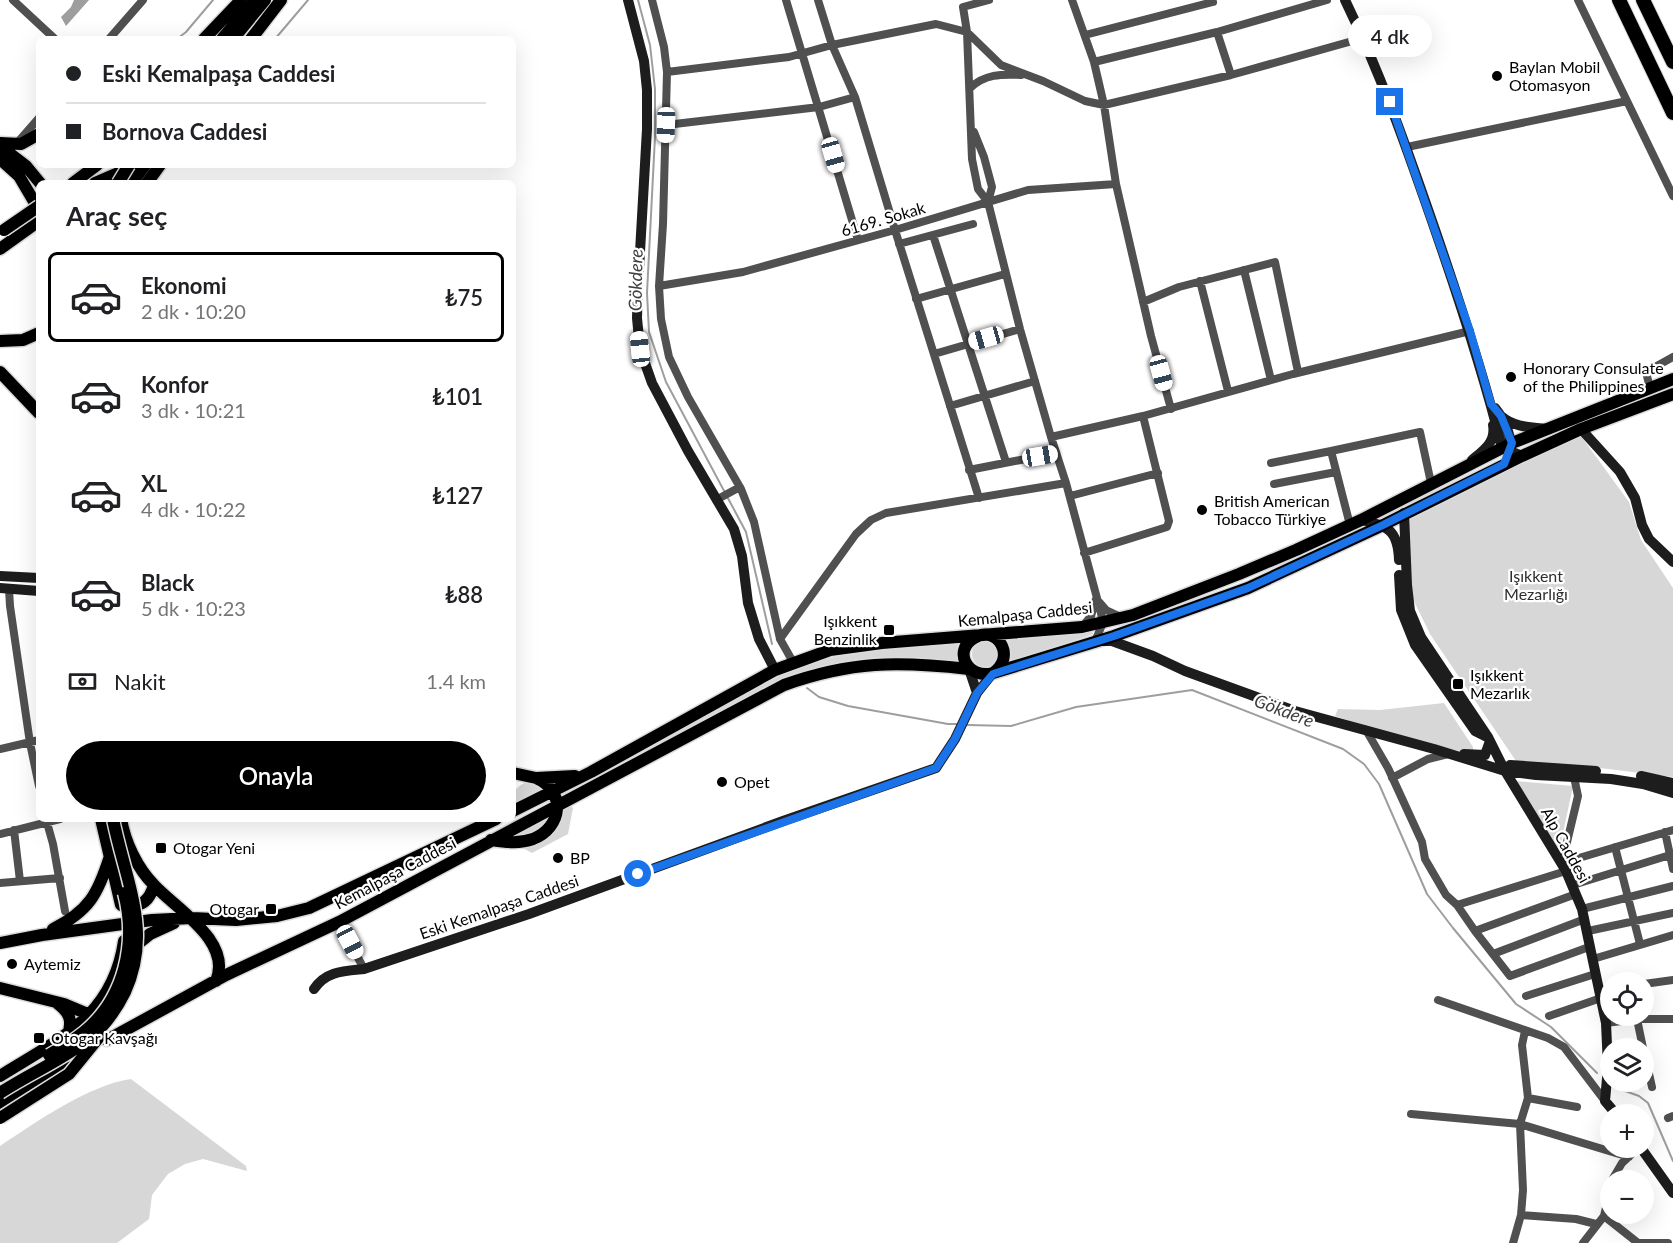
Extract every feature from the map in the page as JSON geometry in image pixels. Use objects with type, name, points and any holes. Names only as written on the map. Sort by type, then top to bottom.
[{"type":"highway","points":[[1619,0],[1673,113]]},
{"type":"highway","points":[[1643,0],[1673,62]]},
{"type":"main road","points":[[207,36],[243,0]]},
{"type":"main road","points":[[216,36],[243,0]]},
{"type":"main road","points":[[225,36],[255,0]]},
{"type":"main road","points":[[236,36],[265,0]]},
{"type":"main road","points":[[252,36],[281,0]]},
{"type":"main road","points":[[628,0],[637,27],[647,90],[637,318],[640,349],[652,383],[734,529],[742,556],[748,603],[759,639],[775,670]]},
{"type":"main road","points":[[1345,0],[1363,38],[1407,147],[1470,331],[1491,404],[1511,450]]},
{"type":"main road","points":[[0,144],[16,145],[36,136]]},
{"type":"main road","points":[[0,144],[26,166],[38,180]]},
{"type":"main road","points":[[0,159],[19,176],[36,203]]},
{"type":"main road","points":[[78,180],[94,168]]},
{"type":"main road","points":[[102,180],[130,168]]},
{"type":"main road","points":[[134,180],[144,168]]},
{"type":"main road","points":[[2,231],[36,210]]},
{"type":"main road","points":[[0,249],[36,223]]},
{"type":"main road","points":[[0,341],[23,340],[36,334]]},
{"type":"main road","points":[[0,372],[36,410]]},
{"type":"main road","name":"Kemalpaşa Caddesi","points":[[993,674],[1248,588],[1383,525],[1504,464],[1511,450],[1549,429],[1673,379]]},
{"type":"main road","name":"Kemalpaşa Caddesi","points":[[516,810],[591,772],[793,662],[830,650],[1082,627],[1128,616],[1239,574],[1355,523],[1463,467],[1581,429],[1673,394]]},
{"type":"main road","points":[[1491,404],[1510,424],[1549,429]]},
{"type":"main road","points":[[1463,467],[1491,441],[1494,432],[1491,404]]},
{"type":"main road","points":[[1501,416],[1511,450]]},
{"type":"main road","points":[[1581,429],[1620,472],[1635,498],[1642,525],[1649,538],[1673,562]]},
{"type":"main road","name":"Alp Caddesi","points":[[1404,513],[1410,611],[1421,637],[1489,739],[1505,771],[1564,867],[1584,914],[1600,994]]},
{"type":"main road","points":[[1355,523],[1383,525]]},
{"type":"main road","name":"Alp Caddesi","points":[[1383,525],[1390,530],[1399,549],[1401,610],[1415,645],[1475,731],[1489,739]]},
{"type":"main road","points":[[0,576],[36,578]]},
{"type":"main road","points":[[4,589],[36,591]]},
{"type":"main road","points":[[1128,616],[1127,630],[1132,642],[1154,656]]},
{"type":"main road","points":[[969,669],[980,675],[993,674],[1002,665],[1004,652],[1002,646],[994,638],[982,635],[971,640],[964,651],[964,657],[977,693]]},
{"type":"main road","points":[[1095,641],[1112,640],[1185,671],[1295,711],[1505,771],[1611,779],[1643,784],[1673,793]]},
{"type":"main road","name":"Kemalpaşa Caddesi","points":[[107,1040],[216,981],[339,922],[492,840],[516,822],[556,806],[765,694],[816,674],[849,666],[905,663],[969,669]]},
{"type":"main road","name":"Eski Kemalpaşa Caddesi","points":[[314,989],[321,979],[336,972],[364,969],[529,914],[936,768],[955,739],[977,693],[993,674]]},
{"type":"main road","points":[[1434,749],[1485,755],[1489,739]]},
{"type":"main road","points":[[1498,757],[1509,765],[1639,776],[1673,783]]},
{"type":"main road","points":[[516,784],[532,778],[572,777],[591,772]]},
{"type":"main road","points":[[492,840],[519,842],[544,833],[552,825],[556,814],[553,791],[544,782],[516,774]]},
{"type":"main road","points":[[104,822],[124,924],[123,947],[116,971]]},
{"type":"main road","points":[[0,1086],[85,1032],[102,1013],[118,988],[127,958],[129,920],[104,822]]},
{"type":"main road","points":[[0,1119],[69,1074],[96,1042],[129,983],[139,937],[136,910],[114,822]]},
{"type":"main road","points":[[122,822],[133,854],[153,885],[206,933],[216,953],[219,968],[216,981]]},
{"type":"main road","points":[[468,833],[481,822]]},
{"type":"main road","name":"Kemalpaşa Caddesi","points":[[0,942],[124,924],[192,918],[253,919],[277,916],[309,908],[490,822]]},
{"type":"main road","points":[[42,935],[65,924],[86,906],[99,887],[110,855]]},
{"type":"main road","points":[[119,892],[125,902],[136,905],[148,900],[153,885]]},
{"type":"main road","points":[[0,1076],[68,1034],[94,1013],[129,951],[150,934],[170,924],[192,918]]},
{"type":"main road","points":[[0,988],[94,1013]]},
{"type":"main road","points":[[56,1002],[70,1018],[71,1026],[68,1034]]},
{"type":"main road","points":[[0,1093],[88,1040],[114,1012]]},
{"type":"main road","points":[[112,1027],[138,1022]]},
{"type":"main road","name":"Alp Caddesi","points":[[1605,1101],[1608,1067],[1606,1026]]},
{"type":"main road","points":[[0,1106],[66,1064]]},
{"type":"main road","points":[[1649,1158],[1669,1181],[1673,1193]]},
{"type":"street","points":[[13,0],[52,36]]},
{"type":"street","points":[[112,36],[143,0]]},
{"type":"street","points":[[652,0],[664,47],[667,72],[659,286],[661,319],[669,357],[688,397],[740,487],[754,522],[780,639],[793,662]]},
{"type":"street","points":[[786,0],[858,240]]},
{"type":"street","points":[[818,0],[832,45],[855,97],[979,498]]},
{"type":"street","points":[[988,0],[963,7],[967,32],[972,159],[978,189],[988,202],[1020,329],[1070,496],[1103,623],[1095,641]]},
{"type":"street","points":[[1072,0],[1094,62],[1104,105],[1116,184],[1171,409]]},
{"type":"street","points":[[1094,62],[1217,32],[1327,0]]},
{"type":"street","points":[[1578,0],[1673,196]]},
{"type":"street","points":[[1085,35],[1214,2]]},
{"type":"street","points":[[667,72],[789,57],[832,45],[936,24],[967,32],[1001,64],[1085,101],[1104,105],[1231,75],[1363,38]]},
{"type":"street","points":[[1217,32],[1231,75]]},
{"type":"street","points":[[970,88],[978,81],[997,74],[1029,75]]},
{"type":"street","points":[[666,125],[819,107],[855,97]]},
{"type":"street","points":[[1407,147],[1626,101]]},
{"type":"street","points":[[16,145],[36,122]]},
{"type":"street","points":[[972,128],[984,157],[992,187],[988,202]]},
{"type":"street","name":"6169. Sokak","points":[[659,286],[743,272],[1028,190],[1116,184]]},
{"type":"street","name":"6169. Sokak","points":[[899,244],[973,224]]},
{"type":"street","name":"6169. Sokak","points":[[933,235],[1006,462]]},
{"type":"street","points":[[1143,302],[1179,287],[1275,262],[1298,372]]},
{"type":"street","points":[[1244,270],[1271,380]]},
{"type":"street","points":[[916,298],[1005,274]]},
{"type":"street","points":[[1200,281],[1228,391]]},
{"type":"street","points":[[934,354],[1020,329]]},
{"type":"street","points":[[1051,437],[1143,417],[1298,372],[1470,331]]},
{"type":"street","points":[[1650,388],[1646,372],[1673,357]]},
{"type":"street","points":[[950,406],[1035,381]]},
{"type":"street","points":[[1084,553],[1167,527],[1169,521],[1143,417]]},
{"type":"street","points":[[1271,463],[1420,432],[1431,483]]},
{"type":"street","points":[[1331,451],[1336,472],[1355,523]]},
{"type":"street","points":[[969,470],[1056,453]]},
{"type":"street","points":[[1274,484],[1336,472]]},
{"type":"street","points":[[1070,496],[1158,473]]},
{"type":"street","points":[[780,639],[856,534],[872,520],[886,513],[906,508],[1066,483]]},
{"type":"street","points":[[716,500],[740,487]]},
{"type":"street","points":[[4,589],[10,606],[36,772]]},
{"type":"street","points":[[1096,598],[1107,610],[1128,616]]},
{"type":"street","points":[[1082,627],[1090,616],[1096,598]]},
{"type":"street","points":[[1366,730],[1422,842],[1425,859],[1446,895],[1457,905],[1510,976],[1589,947]]},
{"type":"street","points":[[0,749],[36,741]]},
{"type":"street","points":[[1392,778],[1428,759],[1449,754]]},
{"type":"street","points":[[1564,867],[1578,796],[1574,777]]},
{"type":"street","points":[[0,834],[40,822]]},
{"type":"street","points":[[46,822],[60,878],[65,911]]},
{"type":"street","points":[[14,830],[20,881]]},
{"type":"street","points":[[1457,905],[1616,847],[1669,831],[1673,870]]},
{"type":"street","points":[[1616,847],[1640,944]]},
{"type":"street","points":[[1475,931],[1622,870],[1670,855]]},
{"type":"street","points":[[0,882],[60,878]]},
{"type":"street","points":[[1493,954],[1629,897],[1673,886]]},
{"type":"street","points":[[1588,931],[1673,913]]},
{"type":"street","points":[[339,922],[364,969]]},
{"type":"street","points":[[1593,959],[1673,935]]},
{"type":"street","points":[[1527,996],[1595,974]]},
{"type":"street","points":[[1654,983],[1673,980]]},
{"type":"street","points":[[1549,1016],[1600,994]]},
{"type":"street","points":[[1438,1000],[1548,1038],[1564,1047],[1605,1101]]},
{"type":"street","points":[[1654,1019],[1673,1020]]},
{"type":"street","points":[[1513,1243],[1521,1215],[1523,1190],[1520,1124],[1528,1098],[1522,1045],[1525,1030]]},
{"type":"street","points":[[1528,1098],[1576,1107]]},
{"type":"street","points":[[1411,1114],[1520,1124],[1600,1148]]},
{"type":"street","points":[[1618,1170],[1628,1158]]},
{"type":"street","points":[[1521,1215],[1576,1219],[1596,1224]]},
{"type":"street","points":[[1583,1243],[1600,1220]]},
{"type":"street","points":[[1614,1224],[1638,1243],[1668,1243]]},
{"type":"green space","name":"Işıkkent Mezarlığı","points":[[1581,436],[1629,502],[1641,540],[1673,588],[1673,777],[1516,761],[1430,634],[1411,595],[1408,516]]},
{"type":"green space","points":[[1092,630],[1093,634],[1011,662],[1008,639],[1035,638]]},
{"type":"green space","points":[[985,641],[994,645],[998,654],[994,663],[985,667],[976,663],[972,654],[976,645]]},
{"type":"green space","points":[[958,643],[957,662],[916,657],[874,658],[833,664],[793,675],[562,797],[560,793],[792,669],[854,653]]},
{"type":"green space","points":[[1444,703],[1473,747],[1473,753],[1401,738],[1335,716],[1338,709],[1380,710]]},
{"type":"green space","points":[[1516,781],[1573,786],[1559,852]]},
{"type":"green space","points":[[528,782],[547,788],[516,804],[516,790],[520,785]]},
{"type":"green space","points":[[570,805],[573,808],[568,834],[532,853],[521,847],[560,810]]},
{"type":"green space","points":[[547,817],[550,818],[536,835],[507,838]]},
{"type":"green space","points":[[131,1079],[246,1166],[247,1171],[203,1159],[185,1164],[168,1174],[152,1195],[149,1219],[117,1243],[0,1243],[0,1146],[46,1116],[81,1097]]},
{"type":"shaded area","points":[[74,0],[89,0],[66,26],[61,17],[71,7]]},
{"type":"waterway","points":[[181,36],[213,0]]},
{"type":"waterway","points":[[278,36],[308,0]]},
{"type":"waterway","name":"Gökdere","points":[[638,0],[650,45],[655,89],[655,137],[647,293],[649,332],[666,382],[746,532],[772,644]]},
{"type":"waterway","name":"Gökdere","points":[[807,688],[819,697],[848,706],[959,724]]},
{"type":"waterway","name":"Gökdere","points":[[967,725],[1011,726],[1076,707],[1192,690],[1343,749],[1364,764],[1379,784],[1427,894],[1453,928],[1516,1004],[1551,1027],[1597,1073]]},
{"type":"waterway","name":"Gökdere","points":[[1628,1092],[1639,1096],[1648,1103],[1673,1161]]},
{"type":"place","name":"Baylan Mobil Otomasyon","points":[[1497,76]]},
{"type":"place","name":"Honorary Consulate of the Philippines","points":[[1511,377]]},
{"type":"place","name":"British American Tobacco Türkiye","points":[[1202,510]]},
{"type":"place","name":"Işıkkent Benzinlik","points":[[889,630]]},
{"type":"place","name":"Işıkkent Mezarlık","points":[[1458,684]]},
{"type":"place","name":"Opet","points":[[722,782]]},
{"type":"place","name":"Otogar Yeni","points":[[161,848]]},
{"type":"place","name":"BP","points":[[558,858]]},
{"type":"place","name":"Otogar","points":[[271,909]]},
{"type":"place","name":"Aytemiz","points":[[12,964]]},
{"type":"place","name":"Otogar Kavşağı","points":[[39,1038]]},
{"type":"route","points":[[638,874],[936,768],[955,739],[977,693],[993,674],[1114,636],[1248,588],[1383,525],[1504,464],[1512,443],[1501,416],[1491,404],[1470,331],[1390,102]]}]
